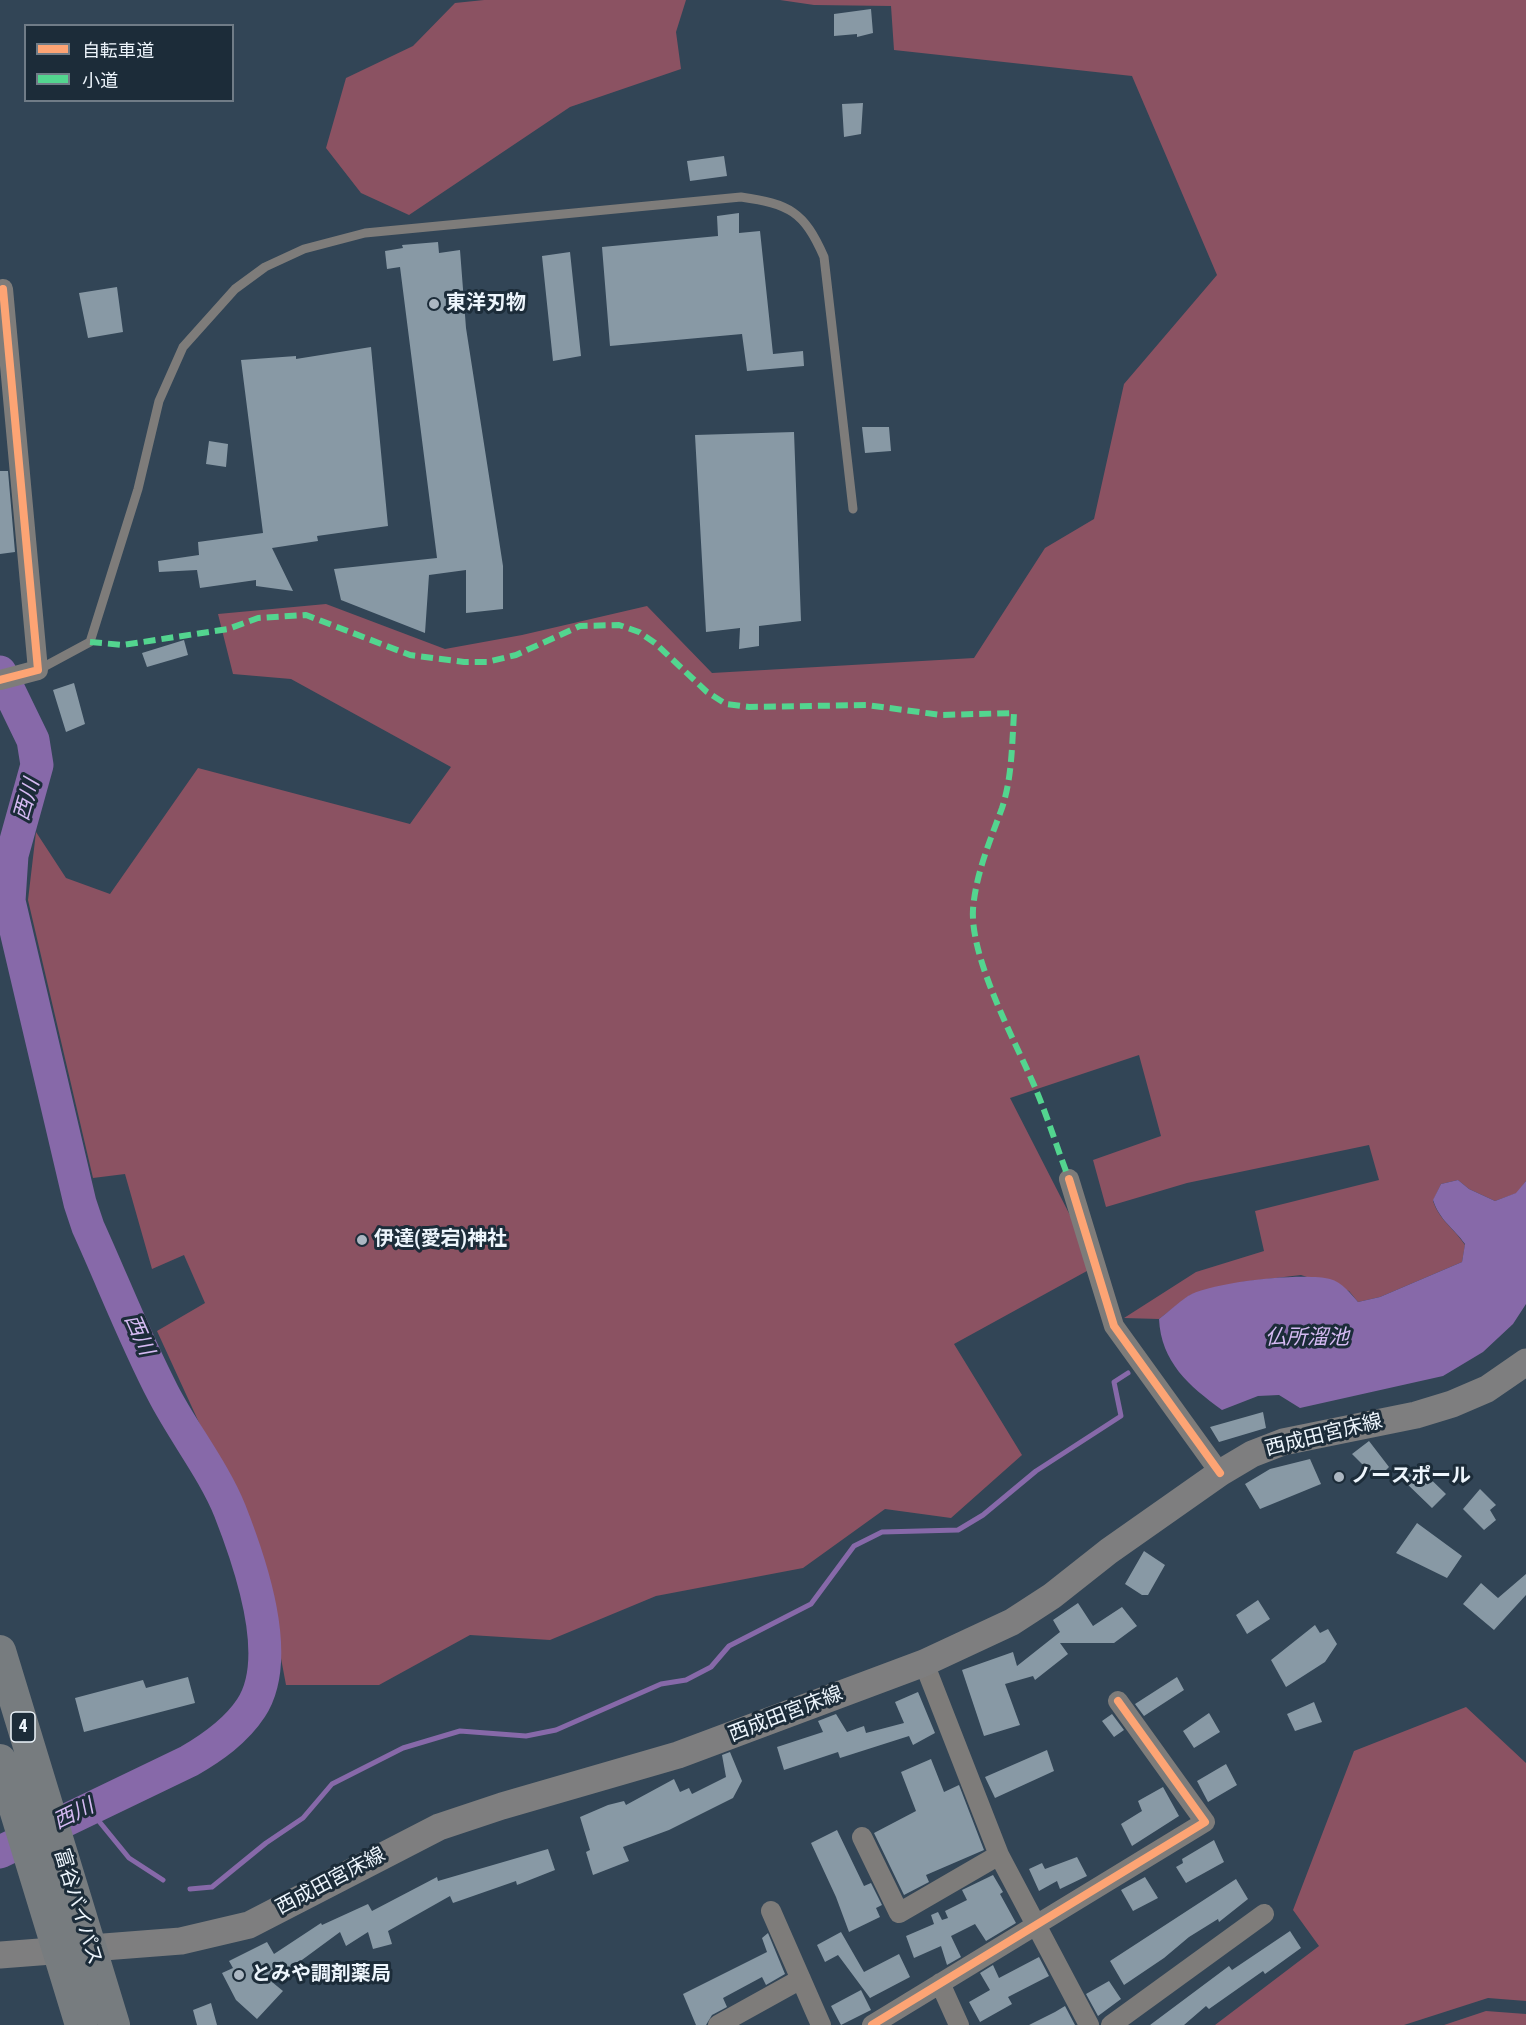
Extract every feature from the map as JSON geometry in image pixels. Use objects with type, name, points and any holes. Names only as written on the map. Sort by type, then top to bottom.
[{"type":"highway","name":"富谷バイパス","points":[[0,1652],[114,2025]]},
{"type":"highway","name":"富谷バイパス","points":[[0,1760],[81,2025]]},
{"type":"main road","name":"西成田宮床線","points":[[0,1955],[182,1941],[249,1925],[439,1827],[502,1806],[678,1755],[924,1663],[1012,1622],[1052,1596],[1109,1551],[1220,1473],[1252,1454],[1283,1442],[1416,1415],[1452,1404],[1487,1389],[1526,1362]]},
{"type":"street","points":[[0,680],[38,670],[3,289]]},
{"type":"street","points":[[1069,1179],[1114,1326],[1220,1473]]},
{"type":"street","points":[[924,1663],[999,1855],[1089,2025]]},
{"type":"street","points":[[872,2025],[1205,1822],[1118,1701]]},
{"type":"street","points":[[862,1837],[899,1913],[999,1855]]},
{"type":"street","points":[[771,1911],[821,2025]]},
{"type":"street","points":[[1111,2025],[1264,1914]]},
{"type":"street","points":[[718,2025],[801,1979]]},
{"type":"street","points":[[940,1983],[959,2025]]},
{"type":"lane","points":[[38,670],[90,642],[138,489],[159,401],[183,348],[235,289],[265,267],[304,249],[365,233],[741,197],[773,201],[800,215],[814,235],[824,256],[852,509]]},
{"type":"shaded area","points":[[484,0],[686,0],[676,32],[681,69],[570,107],[409,215],[361,193],[326,148],[346,78],[413,46],[455,3]]},
{"type":"shaded area","points":[[780,0],[1526,0],[1526,1181],[1517,1193],[1495,1201],[1469,1189],[1458,1180],[1441,1184],[1433,1201],[1439,1214],[1465,1245],[1462,1262],[1380,1297],[1358,1302],[1349,1291],[1301,1275],[1242,1282],[1190,1295],[1159,1319],[1124,1318],[1196,1272],[1264,1251],[1255,1211],[1379,1180],[1369,1145],[1187,1183],[1106,1207],[1093,1160],[1161,1136],[1139,1055],[1010,1098],[1096,1266],[954,1344],[1022,1455],[951,1518],[885,1509],[803,1568],[656,1596],[550,1640],[470,1635],[379,1685],[286,1685],[263,1562],[157,1331],[205,1303],[184,1255],[152,1269],[125,1174],[93,1178],[28,900],[36,832],[66,878],[110,894],[198,768],[410,824],[451,767],[291,679],[233,674],[218,614],[326,604],[445,649],[522,635],[647,606],[712,673],[974,658],[1045,548],[1094,519],[1124,384],[1217,275],[1132,76],[894,50],[891,6],[814,5]]},
{"type":"shaded area","points":[[1466,1707],[1526,1763],[1526,2001],[1488,1998],[1404,2025],[1215,2025],[1319,1946],[1293,1910],[1354,1751]]},
{"type":"shaded area","points":[[1486,2011],[1526,2014],[1526,2025],[1444,2025]]},
{"type":"water","name":"仏所溜池","points":[[1458,1180],[1469,1189],[1495,1201],[1516,1193],[1526,1181],[1526,1304],[1513,1324],[1483,1352],[1443,1376],[1300,1408],[1279,1395],[1258,1396],[1222,1410],[1188,1382],[1171,1360],[1165,1348],[1159,1319],[1188,1296],[1200,1291],[1216,1286],[1258,1280],[1317,1277],[1338,1283],[1358,1302],[1380,1297],[1462,1262],[1465,1244],[1443,1219],[1433,1200],[1441,1184]]},
{"type":"building","points":[[871,9],[873,33],[857,37],[857,34],[834,36],[834,14]]},
{"type":"building","points":[[863,103],[861,134],[844,137],[842,104]]},
{"type":"building","points":[[724,156],[727,176],[690,181],[687,161]]},
{"type":"building","points":[[739,213],[739,233],[760,231],[773,354],[803,351],[804,366],[747,371],[742,334],[610,346],[602,247],[718,236],[717,216]]},
{"type":"building","points":[[438,242],[439,253],[460,250],[466,328],[503,566],[503,609],[466,613],[466,570],[429,575],[425,633],[341,600],[334,569],[437,558],[400,267],[387,269],[385,251],[403,248],[402,245]]},
{"type":"building","points":[[570,252],[581,356],[553,361],[542,256]]},
{"type":"building","points":[[117,287],[123,332],[88,338],[79,293]]},
{"type":"building","points":[[371,347],[388,526],[317,536],[318,541],[272,548],[293,591],[256,586],[256,580],[200,588],[197,570],[159,572],[158,561],[199,555],[198,542],[263,533],[241,360],[296,356],[296,359]]},
{"type":"building","points":[[862,427],[889,427],[891,451],[865,453]]},
{"type":"building","points":[[794,432],[801,621],[759,626],[759,646],[739,649],[740,628],[706,632],[695,435]]},
{"type":"building","points":[[209,441],[228,444],[226,467],[206,464]]},
{"type":"building","points":[[0,471],[8,471],[15,552],[0,554]]},
{"type":"building","points":[[184,640],[188,655],[147,667],[142,653]]},
{"type":"building","points":[[74,683],[85,724],[66,732],[53,690]]},
{"type":"building","points":[[1263,1412],[1266,1428],[1219,1442],[1210,1427]]},
{"type":"building","points":[[1369,1441],[1389,1467],[1377,1479],[1352,1454]]},
{"type":"building","points":[[1310,1459],[1321,1484],[1260,1509],[1245,1484],[1270,1469]]},
{"type":"building","points":[[1417,1466],[1446,1494],[1432,1508],[1403,1480]]},
{"type":"building","points":[[1480,1489],[1496,1505],[1490,1510],[1496,1520],[1484,1530],[1463,1509]]},
{"type":"building","points":[[1417,1523],[1462,1556],[1447,1578],[1396,1553]]},
{"type":"building","points":[[1144,1551],[1165,1565],[1148,1595],[1142,1595],[1125,1584]]},
{"type":"building","points":[[1526,1574],[1526,1595],[1494,1630],[1463,1604],[1481,1583],[1498,1598]]},
{"type":"building","points":[[1258,1600],[1270,1619],[1247,1634],[1236,1615]]},
{"type":"building","points":[[1078,1603],[1093,1626],[1122,1607],[1137,1626],[1114,1643],[1060,1643],[1068,1654],[1035,1680],[1033,1676],[1005,1684],[1020,1725],[984,1736],[962,1670],[1013,1652],[1017,1666],[1060,1632],[1053,1620]]},
{"type":"building","points":[[1315,1625],[1320,1633],[1328,1629],[1337,1644],[1325,1662],[1286,1687],[1271,1660]]},
{"type":"building","points":[[188,1677],[195,1703],[84,1732],[75,1698],[143,1680],[146,1688]]},
{"type":"building","points":[[1177,1677],[1184,1690],[1144,1716],[1135,1704]]},
{"type":"building","points":[[918,1692],[935,1733],[913,1745],[909,1736],[840,1758],[838,1752],[784,1770],[777,1747],[823,1732],[818,1721],[836,1714],[847,1732],[864,1726],[866,1733],[904,1723],[895,1702]]},
{"type":"building","points":[[1314,1702],[1322,1722],[1295,1731],[1287,1714]]},
{"type":"building","points":[[1209,1713],[1220,1732],[1194,1748],[1183,1731]]},
{"type":"building","points":[[1112,1714],[1124,1730],[1114,1737],[1102,1721]]},
{"type":"building","points":[[1047,1750],[1054,1771],[995,1798],[985,1777]]},
{"type":"building","points":[[730,1752],[742,1781],[733,1798],[669,1830],[623,1847],[629,1861],[593,1875],[586,1852],[590,1850],[580,1817],[608,1805],[624,1801],[626,1805],[674,1779],[680,1792],[689,1788],[692,1794],[726,1777],[722,1755]]},
{"type":"building","points":[[931,1759],[944,1792],[959,1785],[984,1850],[926,1875],[929,1882],[904,1895],[874,1833],[916,1811],[901,1772]]},
{"type":"building","points":[[1226,1764],[1237,1785],[1208,1802],[1197,1781]]},
{"type":"building","points":[[1163,1787],[1179,1816],[1132,1846],[1121,1824],[1142,1811],[1138,1801]]},
{"type":"building","points":[[837,1830],[864,1886],[871,1883],[882,1905],[876,1908],[880,1917],[849,1932],[811,1843]]},
{"type":"building","points":[[1214,1840],[1224,1862],[1186,1883],[1176,1867],[1183,1863],[1182,1859]]},
{"type":"building","points":[[548,1849],[555,1870],[517,1885],[516,1881],[453,1903],[450,1896],[388,1931],[392,1944],[373,1949],[368,1932],[346,1946],[340,1932],[272,1982],[283,1991],[257,2019],[236,2000],[222,1973],[233,1968],[229,1961],[267,1942],[274,1954],[321,1923],[322,1925],[368,1904],[372,1911],[437,1877],[438,1881]]},
{"type":"building","points":[[1077,1857],[1087,1876],[1060,1889],[1057,1881],[1039,1891],[1029,1869],[1042,1863],[1045,1869]]},
{"type":"building","points":[[993,1875],[1003,1892],[1000,1894],[1016,1923],[986,1941],[975,1924],[951,1936],[961,1957],[947,1965],[941,1946],[914,1958],[906,1936],[934,1924],[931,1915],[938,1912],[942,1920],[948,1918],[945,1911],[967,1900],[962,1890]]},
{"type":"building","points":[[1145,1877],[1158,1898],[1133,1911],[1121,1890]]},
{"type":"building","points":[[1236,1879],[1248,1899],[1219,1922],[1218,1919],[1189,1937],[1164,1958],[1124,1985],[1110,1961]]},
{"type":"building","points":[[1290,1931],[1301,1948],[1265,1974],[1263,1971],[1209,2009],[1206,2006],[1184,2025],[1150,2025],[1229,1966],[1232,1970]]},
{"type":"building","points":[[841,1932],[864,1972],[899,1954],[910,1977],[870,1998],[838,1955],[825,1962],[817,1945]]},
{"type":"building","points":[[768,1933],[785,1974],[766,1985],[762,1977],[723,1998],[727,2007],[712,2015],[706,2025],[696,2025],[683,1994],[767,1952],[762,1938]]},
{"type":"building","points":[[1039,1957],[1049,1976],[1008,1997],[1012,2004],[980,2022],[969,2002],[990,1990],[980,1973],[993,1965],[999,1978]]},
{"type":"building","points":[[1109,1981],[1121,1999],[1098,2016],[1086,1994]]},
{"type":"building","points":[[861,1990],[871,2010],[841,2025],[831,2006]]},
{"type":"building","points":[[211,2003],[217,2025],[197,2025],[193,2010]]},
{"type":"building","points":[[1065,2006],[1075,2025],[1029,2025],[1055,2012]]},
{"type":"waterway","name":"西川","points":[[0,672],[33,740],[37,765],[12,855],[9,901],[80,1203],[88,1227],[153,1373],[171,1408],[216,1481],[230,1511],[254,1583],[264,1637],[264,1663],[260,1687],[251,1708],[231,1731],[189,1761],[0,1852]]},
{"type":"waterway","points":[[190,1889],[212,1887],[266,1843],[303,1818],[332,1784],[403,1748],[460,1731],[526,1736],[556,1730],[661,1684],[686,1680],[711,1667],[729,1646],[811,1604],[854,1546],[882,1532],[958,1530],[983,1515],[1036,1471],[1121,1416],[1114,1382],[1128,1373]]},
{"type":"waterway","points":[[89,1809],[129,1858],[163,1880]]},
{"type":"marked path","points":[[90,642],[123,645],[228,629],[258,618],[306,615],[410,655],[464,662],[487,662],[516,655],[580,626],[619,625],[639,632],[655,643],[707,692],[726,704],[749,707],[867,705],[941,715],[1014,713],[1008,785],[977,883],[973,909],[974,929],[978,951],[995,998],[1039,1096],[1069,1179]]},
{"type":"cycle path","points":[[0,680],[38,670],[3,289]]},
{"type":"cycle path","points":[[1069,1179],[1114,1326],[1220,1473]]},
{"type":"cycle path","points":[[872,2025],[1205,1822],[1118,1701]]},
{"type":"place","name":"東洋刃物","points":[[434,304]]},
{"type":"place","name":"伊達(愛宕)神社","points":[[362,1240]]},
{"type":"place","name":"ノースポール","points":[[1339,1477]]},
{"type":"place","name":"とみや調剤薬局","points":[[239,1975]]}]
